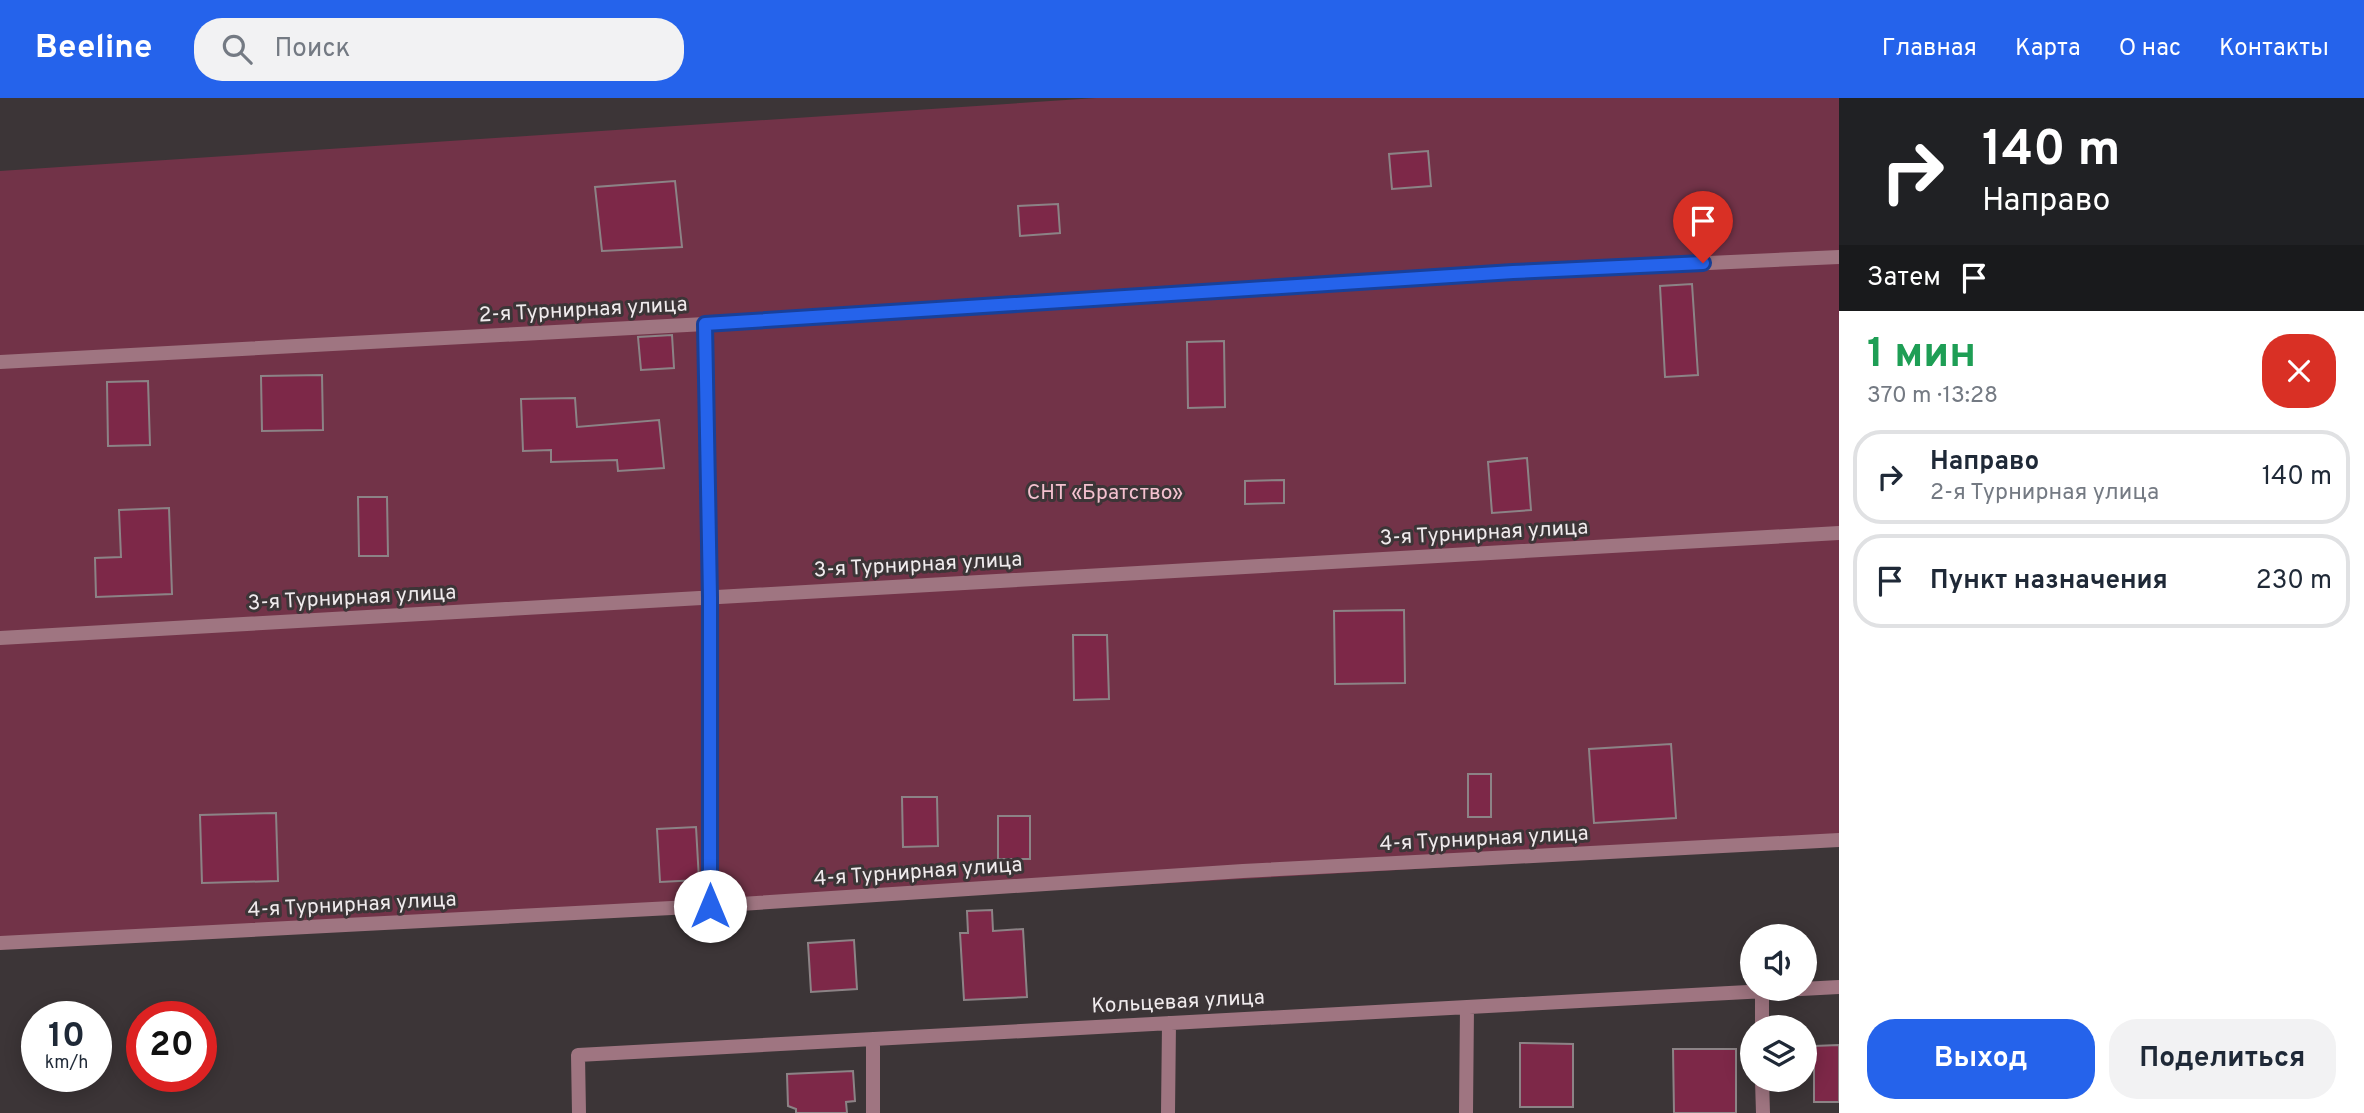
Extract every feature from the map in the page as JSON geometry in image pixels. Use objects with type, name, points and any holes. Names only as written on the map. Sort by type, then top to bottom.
[{"type":"street","name":"2-я Турнирная улица","points":[[0,362],[705,324],[1513,272],[1839,257]]},
{"type":"street","points":[[705,324],[710,597],[710,906]]},
{"type":"street","name":"3-я Турнирная улица","points":[[0,639],[1839,533]]},
{"type":"street","name":"4-я Турнирная улица","points":[[0,943],[710,906],[1243,871],[1839,840]]},
{"type":"street","name":"Кольцевая улица","points":[[1817,988],[1839,987]]},
{"type":"street","name":"Кольцевая улица","points":[[579,1113],[578,1055],[1740,992]]},
{"type":"street","points":[[1466,1113],[1467,1007]]},
{"type":"street","points":[[1168,1113],[1169,1023]]},
{"type":"street","points":[[873,1039],[873,1113]]},
{"type":"street","points":[[1762,1092],[1763,1113]]},
{"type":"green space","name":"СНТ «Братство»","points":[[1096,98],[1839,98],[1839,845],[711,909],[0,945],[0,171]]},
{"type":"building","points":[[1428,151],[1431,186],[1392,189],[1389,154]]},
{"type":"building","points":[[675,181],[682,247],[602,251],[595,187]]},
{"type":"building","points":[[1058,204],[1060,233],[1020,236],[1018,206]]},
{"type":"building","points":[[1692,284],[1698,375],[1665,377],[1660,286]]},
{"type":"building","points":[[672,335],[674,368],[641,370],[638,337]]},
{"type":"building","points":[[1224,341],[1225,407],[1188,408],[1187,342]]},
{"type":"building","points":[[322,375],[323,430],[262,431],[261,376]]},
{"type":"building","points":[[148,381],[150,445],[108,446],[107,382]]},
{"type":"building","points":[[575,398],[577,427],[659,420],[664,468],[618,471],[617,460],[551,462],[551,450],[523,451],[521,399]]},
{"type":"building","points":[[1527,458],[1531,510],[1492,513],[1488,462]]},
{"type":"building","points":[[1284,480],[1284,503],[1245,504],[1245,481]]},
{"type":"building","points":[[358,497],[387,497],[388,556],[359,556]]},
{"type":"building","points":[[169,508],[172,594],[96,597],[95,558],[121,557],[119,510]]},
{"type":"building","points":[[1404,610],[1405,683],[1335,684],[1334,611]]},
{"type":"building","points":[[1073,635],[1107,635],[1109,699],[1074,700]]},
{"type":"building","points":[[1671,744],[1676,818],[1594,823],[1589,749]]},
{"type":"building","points":[[1468,774],[1491,774],[1491,817],[1468,817]]},
{"type":"building","points":[[902,797],[937,797],[938,846],[903,847]]},
{"type":"building","points":[[276,813],[278,881],[202,883],[200,815]]},
{"type":"building","points":[[998,816],[1030,816],[1030,859],[998,859]]},
{"type":"building","points":[[696,827],[699,880],[660,882],[657,829]]},
{"type":"building","points":[[992,910],[993,931],[1023,929],[1027,997],[964,1000],[960,933],[968,933],[967,911]]},
{"type":"building","points":[[854,940],[857,989],[811,992],[808,943]]},
{"type":"building","points":[[1520,1043],[1573,1044],[1573,1107],[1520,1107]]},
{"type":"building","points":[[1839,1045],[1839,1102],[1814,1102],[1814,1092],[1817,1092],[1817,1046]]},
{"type":"building","points":[[1673,1049],[1736,1049],[1736,1113],[1674,1113]]},
{"type":"building","points":[[853,1071],[855,1101],[846,1102],[847,1113],[796,1113],[796,1109],[788,1106],[787,1074]]},
{"type":"route","points":[[710,906],[710,597],[705,324],[1513,272],[1703,263]]}]
